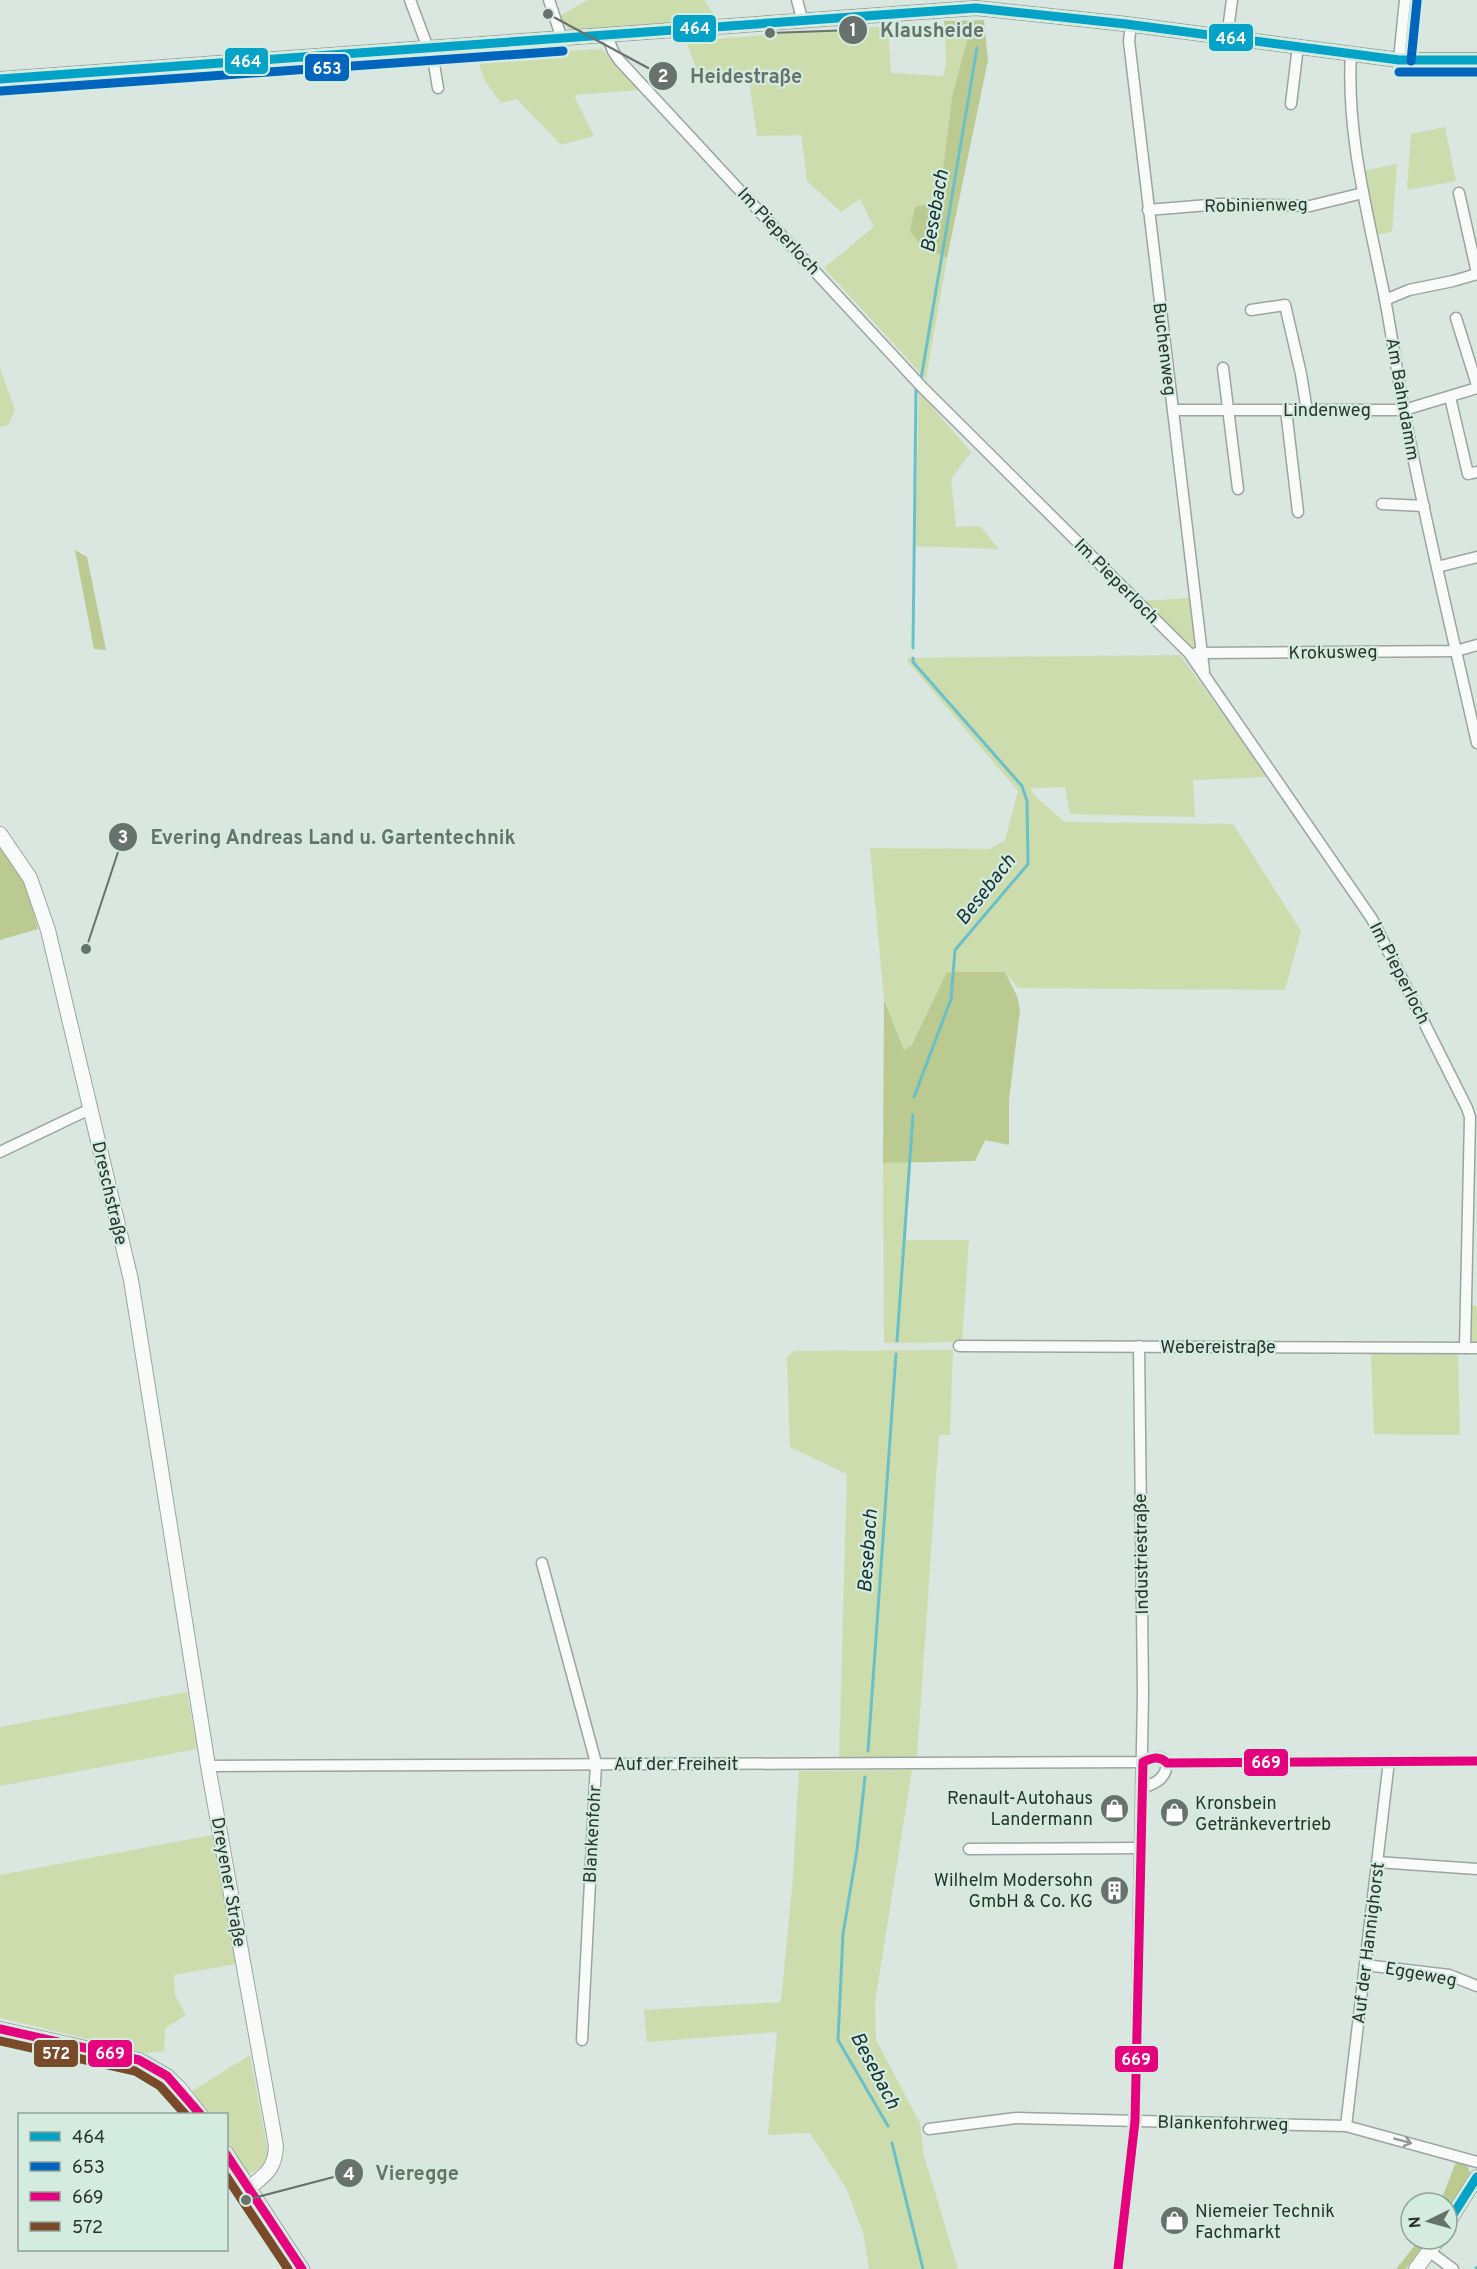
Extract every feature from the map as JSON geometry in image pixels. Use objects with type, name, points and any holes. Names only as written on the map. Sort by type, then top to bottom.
[{"type":"street","points":[[410,0],[434,64],[438,88]]},
{"type":"street","points":[[549,0],[562,39]]},
{"type":"street","points":[[797,0],[803,22]]},
{"type":"street","points":[[1227,37],[1232,0]]},
{"type":"street","points":[[1399,60],[1405,0]]},
{"type":"street","points":[[0,79],[803,22],[975,4],[1014,11],[1399,60],[1477,60]]},
{"type":"street","name":"Buchenweg","points":[[1131,25],[1129,41],[1148,210],[1204,672]]},
{"type":"street","name":"Im Pieperloch","points":[[607,36],[619,60],[922,387],[1189,653],[1372,919],[1472,1108],[1465,1348]]},
{"type":"street","points":[[1291,104],[1298,46]]},
{"type":"street","name":"Am Bahndamm","points":[[1351,53],[1353,137],[1363,193],[1385,300],[1404,411],[1477,743]]},
{"type":"street","name":"Robinienweg","points":[[1148,210],[1220,204],[1310,206],[1363,193]]},
{"type":"street","points":[[1385,300],[1409,290],[1453,281],[1477,273],[1459,193]]},
{"type":"street","points":[[1251,310],[1285,305],[1307,411]]},
{"type":"street","points":[[1456,318],[1477,386]]},
{"type":"street","points":[[1223,368],[1238,489]]},
{"type":"street","name":"Lindenweg","points":[[1173,410],[1404,411],[1477,386]]},
{"type":"street","points":[[1450,397],[1468,474],[1477,472]]},
{"type":"street","points":[[1287,410],[1298,512]]},
{"type":"street","points":[[1382,504],[1424,506]]},
{"type":"street","points":[[1437,567],[1477,557]]},
{"type":"street","name":"Krokusweg","points":[[1189,653],[1456,651],[1477,645]]},
{"type":"street","name":"Dreschstraße","points":[[0,834],[30,878],[48,930],[131,1280],[175,1566]]},
{"type":"street","points":[[0,1152],[90,1109]]},
{"type":"street","name":"Webereistraße","points":[[959,1346],[1477,1348]]},
{"type":"street","name":"Industriestraße","points":[[1118,2269],[1135,2121],[1143,1762],[1139,1346]]},
{"type":"street","name":"Blankenfohr","points":[[542,1563],[596,1763],[582,2040]]},
{"type":"street","name":"Dreyener Straße","points":[[175,1566],[208,1766],[276,2146],[275,2161],[269,2170],[249,2188]]},
{"type":"street","points":[[1143,1762],[1155,1757],[1167,1763],[1477,1761]]},
{"type":"street","name":"Auf der Hannighorst","points":[[1346,2126],[1389,1761]]},
{"type":"street","name":"Auf der Freiheit","points":[[208,1766],[1143,1762]]},
{"type":"street","points":[[1142,1788],[1154,1784],[1163,1777],[1167,1763]]},
{"type":"street","points":[[969,1849],[1141,1848]]},
{"type":"street","points":[[1377,1862],[1477,1869]]},
{"type":"street","name":"Eggeweg","points":[[1365,1965],[1449,1975],[1477,1986]]},
{"type":"street","points":[[0,2029],[139,2060],[167,2076],[198,2113]]},
{"type":"street","name":"Blankenfohrweg","points":[[930,2129],[1016,2118],[1346,2126],[1477,2162]]},
{"type":"street","points":[[228,2157],[302,2269]]},
{"type":"street","points":[[1459,2205],[1477,2177]]},
{"type":"street","points":[[1416,2269],[1430,2252],[1453,2269]]},
{"type":"green space","points":[[588,0],[704,0],[718,21],[575,33],[568,29],[560,16]]},
{"type":"green space","points":[[984,20],[988,60],[947,258],[922,247],[910,231],[915,207],[939,202],[952,97],[969,33],[963,29],[945,31],[944,21]]},
{"type":"green space","points":[[888,26],[891,73],[943,76],[946,64],[945,31],[963,29],[969,33],[952,97],[939,202],[922,247],[947,258],[926,379],[824,268],[874,227],[860,199],[841,212],[807,181],[801,135],[757,136],[749,81],[702,84],[686,41]]},
{"type":"green space","points":[[602,49],[639,90],[574,95],[594,136],[561,145],[517,99],[501,103],[485,81],[476,56]]},
{"type":"green space","points":[[1445,127],[1456,181],[1407,190],[1411,134]]},
{"type":"green space","points":[[1397,164],[1392,232],[1376,235],[1363,171]]},
{"type":"green space","points":[[0,368],[15,410],[8,425],[0,427]]},
{"type":"green space","points":[[919,392],[971,452],[951,479],[956,527],[980,526],[999,549],[915,546]]},
{"type":"green space","points":[[75,550],[87,557],[106,650],[94,649]]},
{"type":"green space","points":[[1190,598],[1195,645],[1191,648],[1142,601]]},
{"type":"green space","points":[[1180,655],[1268,777],[1193,780],[1195,817],[1070,814],[1065,787],[1030,788],[1034,795],[1065,822],[1233,824],[1301,931],[1285,990],[1018,988],[1005,972],[947,972],[910,1047],[904,1050],[884,1000],[870,848],[990,849],[1005,840],[1018,791],[907,658]]},
{"type":"green space","points":[[0,841],[26,883],[38,929],[0,940]]},
{"type":"green space","points":[[947,972],[1005,972],[1017,996],[1020,1010],[1009,1100],[1009,1145],[985,1140],[975,1161],[883,1163],[884,1000],[904,1050],[911,1046]]},
{"type":"green space","points":[[911,1162],[906,1240],[969,1240],[962,1342],[884,1343],[883,1163]]},
{"type":"green space","points":[[1469,1306],[1477,1306],[1477,1342],[1470,1342]]},
{"type":"green space","points":[[953,1350],[950,1435],[939,1435],[917,1758],[839,1758],[847,1474],[790,1447],[787,1357],[794,1351]]},
{"type":"green space","points":[[1458,1353],[1460,1435],[1374,1434],[1371,1354]]},
{"type":"green space","points":[[187,1692],[197,1749],[0,1786],[0,1727]]},
{"type":"green space","points":[[912,1770],[875,2002],[876,2040],[920,2123],[924,2156],[958,2269],[869,2269],[863,2232],[846,2188],[810,2133],[768,2135],[777,2032],[647,2042],[644,2010],[781,2002],[793,1877],[799,1771]]},
{"type":"green space","points":[[212,1835],[236,1964],[174,1975],[175,1995],[186,2015],[165,2028],[164,2051],[146,2053],[0,2018],[0,1875]]},
{"type":"green space","points":[[250,2055],[268,2153],[264,2165],[248,2175],[228,2144],[228,2113],[207,2113],[192,2091]]},
{"type":"green space","points":[[1456,2162],[1467,2165],[1470,2173],[1459,2191],[1445,2191]]},
{"type":"green space","points":[[1410,2251],[1419,2251],[1406,2269],[1396,2269]]},
{"type":"waterway","name":"Besebach","points":[[921,379],[977,48]]},
{"type":"waterway","name":"Besebach","points":[[913,648],[916,390]]},
{"type":"waterway","name":"Besebach","points":[[913,658],[913,662],[1022,786],[1027,801],[1028,864],[955,950],[951,999],[914,1097]]},
{"type":"waterway","name":"Besebach","points":[[897,1341],[913,1115]]},
{"type":"waterway","name":"Besebach","points":[[868,1751],[896,1354]]},
{"type":"waterway","name":"Besebach","points":[[865,1777],[857,1850],[843,1934],[838,2040],[888,2126]]},
{"type":"waterway","name":"Besebach","points":[[892,2143],[923,2269]]},
{"type":"transit line","name":"653","points":[[1411,61],[1417,1]]},
{"type":"transit line","name":"464","points":[[0,79],[976,8],[1126,24],[1399,60],[1477,60]]},
{"type":"transit line","name":"653","points":[[1,91],[563,51]]},
{"type":"transit line","name":"653","points":[[1399,72],[1477,72]]},
{"type":"transit line","name":"669","points":[[1118,2269],[1135,2121],[1143,1762],[1155,1758],[1167,1763],[1477,1761]]},
{"type":"transit line","name":"669","points":[[0,2029],[139,2060],[167,2076],[199,2113]]},
{"type":"transit line","name":"572","points":[[0,2041],[135,2071],[160,2086],[184,2113]]},
{"type":"transit line","name":"669","points":[[228,2157],[302,2269]]},
{"type":"transit line","name":"464","points":[[1459,2205],[1477,2177]]},
{"type":"transit line","name":"572","points":[[228,2179],[288,2269]]},
{"type":"place","name":"Heidestraße","points":[[548,14]]},
{"type":"place","name":"Klausheide","points":[[770,33]]},
{"type":"place","name":"Evering Andreas Land u. Gartentechnik","points":[[86,949]]},
{"type":"place","name":"Renault-Autohaus Landermann","points":[[1114,1808]]},
{"type":"place","name":"Kronsbein Getränkevertrieb","points":[[1174,1813]]},
{"type":"place","name":"Wilhelm Modersohn GmbH & Co. KG","points":[[1114,1890]]},
{"type":"place","name":"Vieregge","points":[[246,2200]]},
{"type":"place","name":"Niemeier Technik Fachmarkt","points":[[1174,2221]]}]
